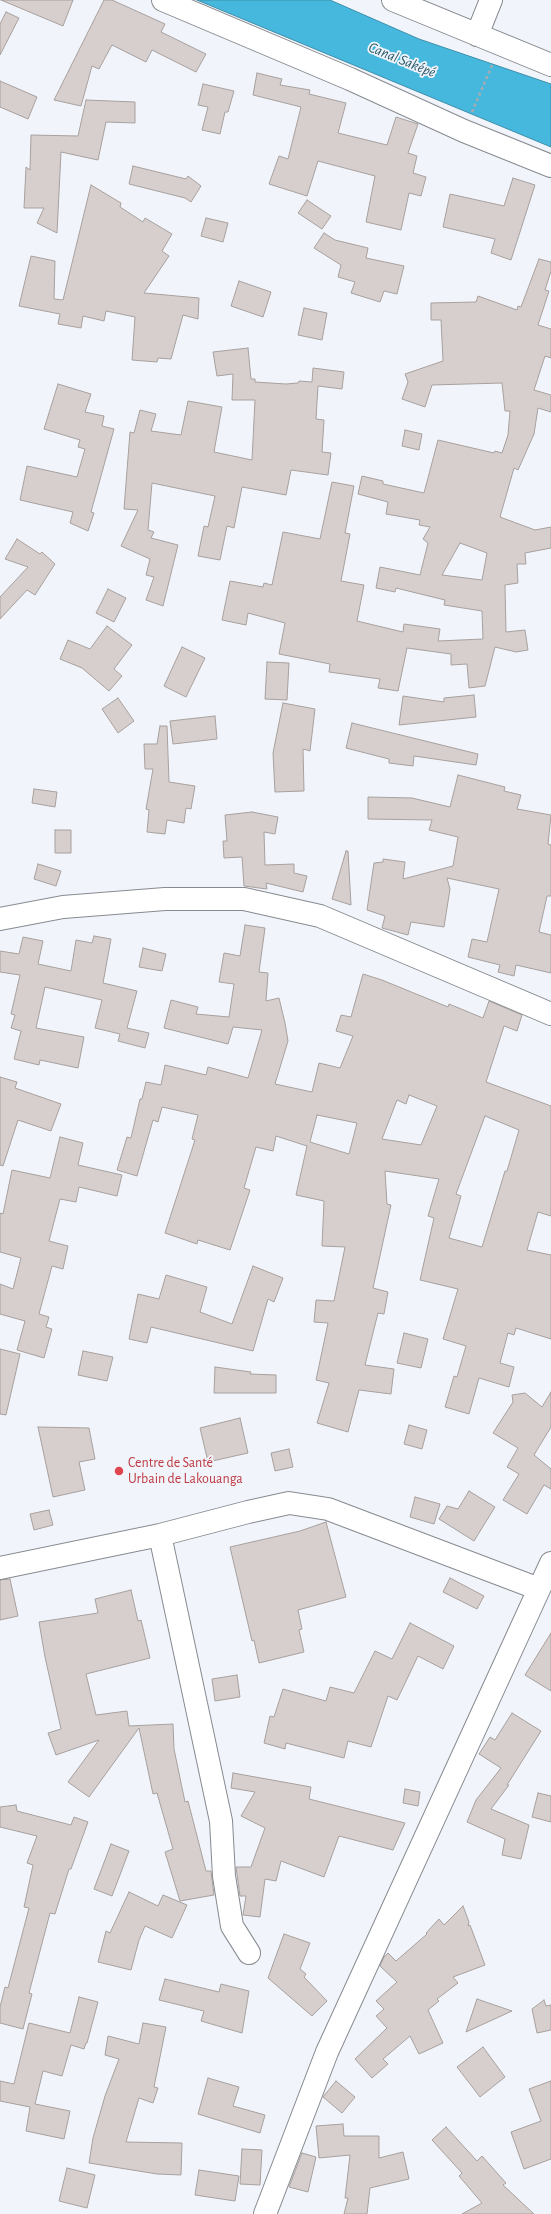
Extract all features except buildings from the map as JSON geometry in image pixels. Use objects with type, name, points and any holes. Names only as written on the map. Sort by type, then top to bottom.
[{"type":"street","points":[[163,0],[342,76],[464,131],[551,166]]},
{"type":"street","points":[[393,0],[477,36],[551,65]]},
{"type":"street","points":[[477,36],[491,0]]},
{"type":"street","points":[[0,920],[63,907],[165,899],[244,899],[320,916],[551,1014]]},
{"type":"street","points":[[0,1568],[160,1535],[289,1503],[328,1509],[539,1589]]},
{"type":"street","points":[[160,1535],[222,1821],[224,1876],[232,1926],[249,1953]]},
{"type":"street","points":[[266,2214],[327,2052],[551,1563]]},
{"type":"path","points":[[464,131],[502,45]]},
{"type":"water","name":"Canal Saképé","points":[[197,0],[330,0],[419,39],[551,84],[551,147]]},
{"type":"place","name":"Centre de Santé Urbain de Lakouanga","points":[[119,1471]]}]
